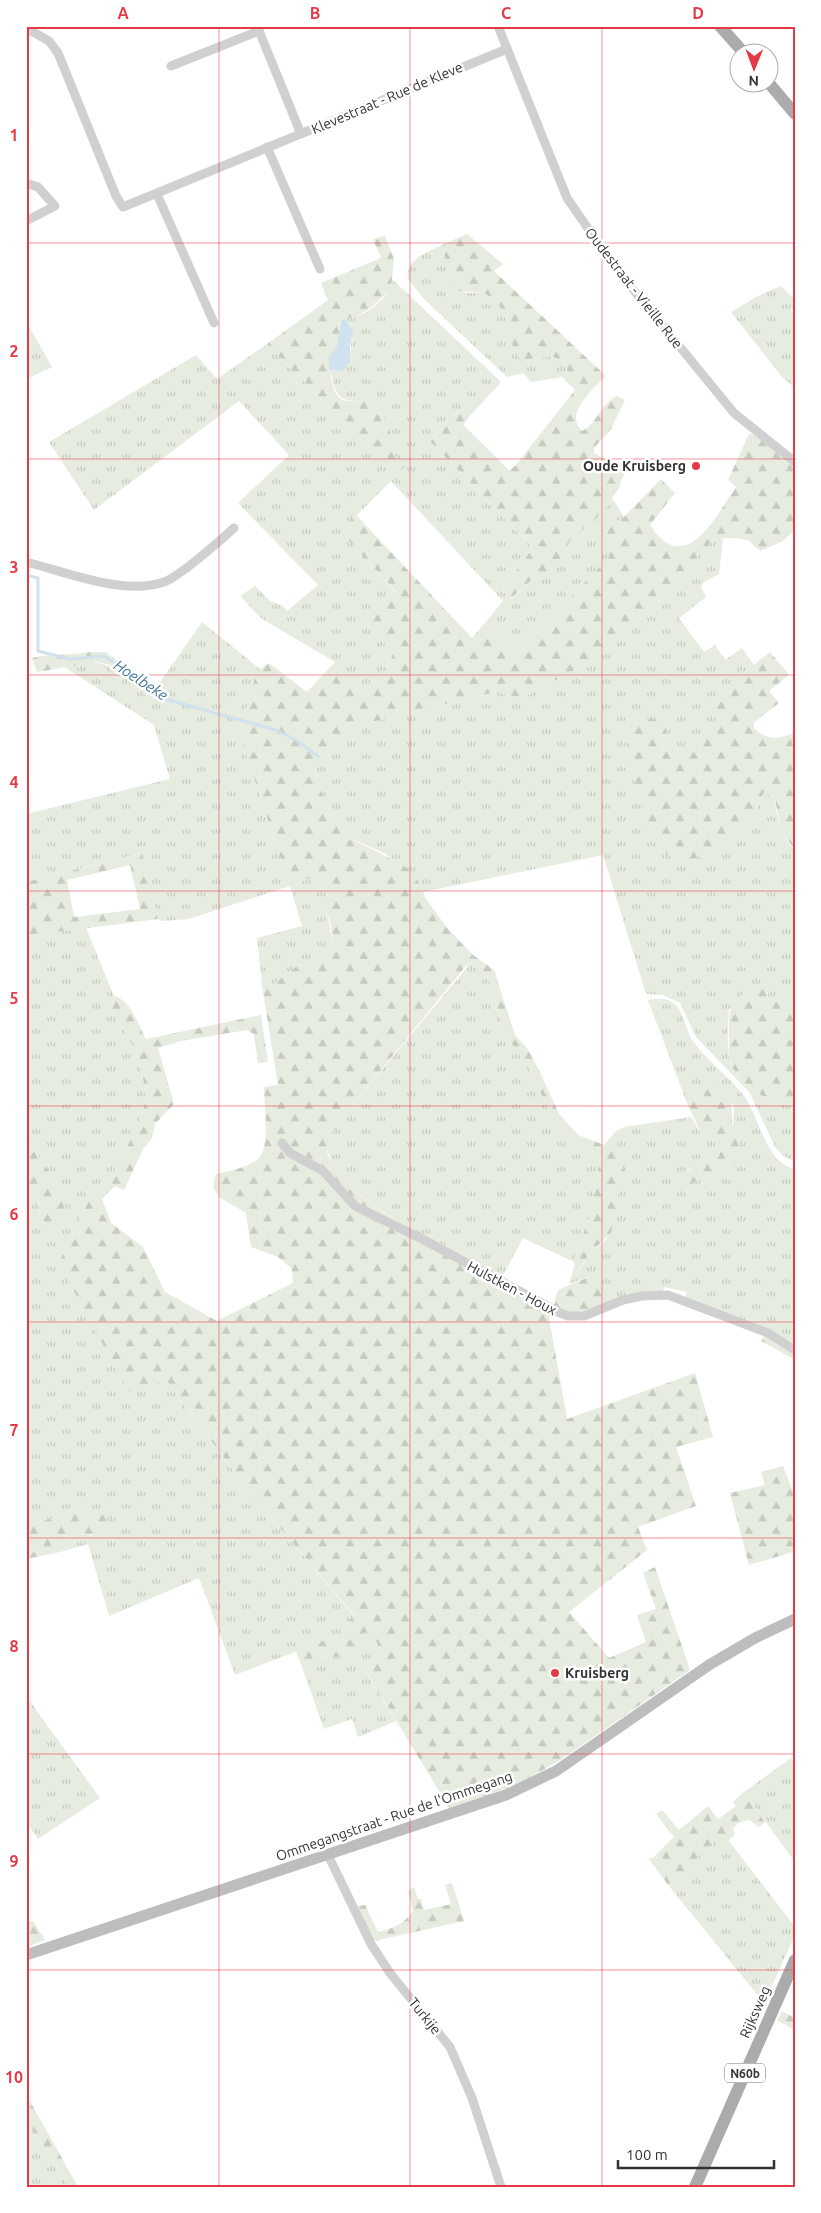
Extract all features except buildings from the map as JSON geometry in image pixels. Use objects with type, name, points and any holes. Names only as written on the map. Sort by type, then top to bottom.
[{"type":"main road","points":[[720,26],[734,42]]},
{"type":"main road","points":[[776,92],[795,114]]},
{"type":"main road","name":"Ommegangstraat - Rue de l'Ommegang","points":[[26,1955],[465,1810],[539,1780],[570,1763],[709,1665],[755,1638],[795,1619]]},
{"type":"main road","name":"Rijksweg","points":[[695,2187],[795,1960]]},
{"type":"street","name":"Oudestraat - Vieille Rue","points":[[498,26],[567,198],[579,218],[617,270],[734,414],[795,462]]},
{"type":"street","name":"Klevestraat - Rue de Kleve","points":[[26,28],[49,40],[58,53],[123,207],[507,48]]},
{"type":"street","points":[[171,66],[258,29],[302,134]]},
{"type":"street","points":[[267,147],[320,269]]},
{"type":"street","points":[[26,183],[38,186],[55,206],[26,221]]},
{"type":"street","points":[[157,194],[214,323]]},
{"type":"street","points":[[26,562],[115,585],[137,587],[165,582],[206,552],[234,528]]},
{"type":"street","name":"Hulstken - Houx","points":[[282,1143],[290,1153],[323,1171],[355,1206],[560,1313],[568,1316],[584,1316],[623,1300],[642,1296],[668,1295],[768,1333],[795,1350]]},
{"type":"street","name":"Turkije","points":[[328,1855],[372,1944],[390,1973],[450,2048],[472,2098],[501,2187]]},
{"type":"green space","points":[[467,234],[503,264],[494,271],[606,376],[588,394],[578,409],[577,424],[582,431],[592,423],[611,399],[617,396],[625,400],[611,429],[594,448],[594,453],[608,460],[625,463],[629,468],[622,478],[619,488],[601,514],[570,541],[558,563],[551,571],[534,578],[510,599],[502,590],[533,548],[430,441],[460,410],[468,418],[463,425],[509,470],[515,466],[575,390],[562,377],[568,373],[564,361],[550,356],[525,361],[520,359],[512,344],[512,330],[497,302],[484,293],[458,291],[445,262],[446,243]]},
{"type":"green space","points":[[385,236],[394,259],[391,289],[363,313],[341,320],[338,343],[331,354],[330,366],[331,379],[335,391],[341,399],[368,403],[379,410],[387,422],[390,435],[388,448],[405,467],[396,476],[267,344],[328,300],[321,283],[381,258],[373,239]]},
{"type":"green space","points":[[446,243],[446,265],[465,293],[484,293],[497,302],[512,330],[512,344],[525,361],[550,356],[564,361],[568,373],[562,377],[531,382],[524,373],[507,377],[423,298],[408,279],[410,265],[420,256]]},
{"type":"green space","points":[[393,280],[501,382],[468,418],[460,410],[430,441],[533,548],[502,590],[511,599],[534,578],[551,571],[570,541],[601,514],[612,498],[624,517],[597,535],[611,556],[517,654],[485,623],[503,601],[391,481],[341,531],[397,594],[368,625],[393,653],[388,668],[360,691],[332,665],[335,662],[262,619],[240,596],[255,586],[270,601],[283,606],[287,611],[318,585],[238,503],[289,455],[239,401],[94,510],[49,442],[196,355],[217,379],[267,344],[396,476],[405,467],[388,448],[367,402],[350,401],[340,396],[330,370],[334,371],[350,362],[352,330],[351,325],[346,319],[361,315],[375,306],[387,294]]},
{"type":"green space","points":[[781,286],[795,300],[795,307],[791,311],[795,315],[795,388],[782,377],[731,312],[760,295]]},
{"type":"green space","points":[[26,321],[52,367],[26,379]]},
{"type":"green space","points":[[749,434],[756,435],[795,467],[795,530],[783,541],[760,551],[748,540],[717,538],[699,553],[677,586],[595,659],[522,698],[496,692],[368,723],[316,764],[318,782],[333,819],[348,837],[403,865],[417,878],[426,899],[448,929],[473,955],[494,970],[515,1035],[527,1048],[559,1114],[578,1135],[621,1153],[625,1162],[611,1233],[592,1251],[578,1270],[574,1267],[574,1260],[592,1209],[600,1157],[564,1132],[552,1117],[528,1066],[506,1036],[486,975],[470,961],[343,1116],[326,1145],[328,1156],[358,1193],[384,1213],[554,1304],[558,1290],[589,1277],[598,1282],[605,1295],[595,1307],[582,1312],[553,1309],[549,1318],[567,1419],[695,1373],[713,1437],[676,1447],[696,1506],[638,1527],[647,1550],[569,1612],[609,1658],[646,1642],[637,1615],[656,1609],[643,1573],[655,1567],[690,1670],[562,1759],[517,1785],[450,1809],[366,1671],[383,1650],[367,1631],[351,1649],[340,1657],[320,1656],[308,1661],[302,1667],[296,1651],[336,1636],[354,1615],[247,1489],[167,1381],[128,1391],[59,1263],[89,1200],[102,1199],[111,1223],[143,1247],[165,1292],[217,1321],[293,1283],[292,1269],[278,1257],[251,1247],[246,1213],[219,1197],[213,1187],[216,1174],[237,1169],[257,1160],[264,1147],[264,1087],[278,1085],[263,992],[296,967],[327,953],[333,943],[331,925],[327,913],[327,872],[290,886],[239,733],[257,671],[269,663],[307,692],[332,665],[360,691],[388,668],[393,653],[368,625],[397,593],[340,531],[356,515],[472,638],[485,623],[517,654],[610,556],[596,535],[624,517],[661,479],[675,493],[650,525],[663,540],[675,546],[687,545],[699,538],[719,513],[736,487],[728,480]]},
{"type":"green space","points":[[717,538],[723,538],[719,574],[704,582],[701,587],[706,597],[679,618],[704,652],[715,645],[725,660],[742,648],[754,665],[722,690],[719,712],[726,721],[676,752],[663,752],[662,747],[630,730],[627,742],[628,758],[750,825],[764,792],[775,799],[780,826],[790,845],[795,850],[795,1004],[774,1002],[767,999],[768,992],[729,1009],[728,1049],[731,1064],[745,1084],[760,1095],[795,1107],[795,1162],[782,1155],[775,1147],[750,1093],[696,1037],[680,1003],[663,995],[646,994],[603,855],[423,892],[417,878],[384,853],[348,837],[333,819],[318,782],[316,764],[368,723],[496,692],[522,698],[595,659],[677,586],[699,553]]},
{"type":"green space","points":[[202,622],[260,669],[257,672],[239,733],[290,886],[189,919],[162,921],[158,919],[141,853],[26,882],[26,814],[170,779],[154,725],[66,668],[80,664],[103,664],[121,674],[149,698]]},
{"type":"green space","points":[[87,652],[106,652],[153,690],[149,698],[110,665],[98,662],[37,672],[32,658]]},
{"type":"green space","points":[[770,652],[789,675],[769,691],[779,703],[754,722],[754,728],[764,735],[773,738],[784,737],[795,732],[795,850],[781,831],[775,799],[764,792],[756,814],[749,826],[734,840],[711,853],[699,857],[677,859],[668,855],[661,848],[647,820],[630,768],[627,740],[632,727],[637,718],[661,720],[666,730],[662,747],[663,752],[676,752],[725,721],[713,706],[722,690]]},
{"type":"green space","points":[[142,853],[158,919],[26,936],[26,882]],"holes":[[[130,865],[140,909],[74,917],[67,880]]]},
{"type":"green space","points":[[328,871],[327,913],[333,943],[327,953],[296,967],[263,992],[257,938],[302,926],[290,886]]},
{"type":"green space","points":[[86,928],[114,996],[112,1003],[115,1016],[136,1054],[144,1081],[145,1101],[140,1120],[109,1183],[115,1186],[102,1199],[89,1200],[59,1263],[167,1381],[247,1489],[354,1616],[336,1636],[235,1675],[199,1578],[109,1616],[88,1544],[60,1552],[58,1541],[78,1534],[93,1535],[77,1509],[26,1527],[26,1180],[38,1198],[40,1217],[62,1191],[26,1137],[26,936]]},
{"type":"green space","points":[[470,961],[486,975],[506,1036],[528,1066],[552,1117],[600,1157],[592,1209],[574,1262],[523,1238],[502,1277],[428,1239],[373,1205],[351,1186],[334,1166],[326,1145],[343,1116],[465,970]]},
{"type":"green space","points":[[762,983],[766,988],[768,999],[774,1002],[795,1004],[795,1107],[760,1095],[739,1078],[731,1062],[729,1024],[731,1008],[739,997]]},
{"type":"green space","points":[[114,996],[125,1002],[137,1020],[146,1039],[261,1015],[268,1062],[258,1063],[254,1034],[247,1030],[181,1041],[158,1048],[174,1104],[155,1124],[152,1138],[143,1149],[124,1190],[108,1183],[140,1120],[145,1101],[145,1088],[131,1042],[115,1016],[112,1003]]},
{"type":"green space","points":[[664,999],[677,1006],[692,1040],[704,1055],[732,1082],[750,1105],[764,1138],[776,1158],[785,1165],[795,1169],[795,1344],[765,1328],[685,1298],[687,1292],[664,1287],[663,1291],[595,1308],[589,1277],[569,1284],[574,1267],[579,1270],[592,1251],[607,1239],[612,1148],[604,1145],[616,1131],[624,1127],[691,1117],[702,1135],[716,1143],[720,1150],[719,1157],[713,1162],[688,1169],[685,1190],[693,1183],[730,1167],[736,1139],[733,1129],[734,1106],[714,1082],[700,1096],[687,1103],[648,1000]]},
{"type":"green space","points":[[714,1082],[725,1086],[728,1093],[734,1132],[742,1158],[737,1164],[693,1183],[685,1190],[677,1184],[684,1173],[719,1157],[720,1150],[716,1143],[702,1135],[687,1103],[700,1096]]},
{"type":"green space","points":[[26,1137],[62,1191],[63,1208],[57,1224],[53,1226],[45,1223],[40,1217],[38,1198],[26,1180]]},
{"type":"green space","points":[[764,1336],[795,1353],[795,1360],[761,1341]]},
{"type":"green space","points":[[783,1466],[795,1496],[795,1547],[793,1552],[749,1565],[730,1493],[765,1485],[761,1472]]},
{"type":"green space","points":[[77,1509],[103,1515],[107,1521],[105,1530],[101,1534],[78,1534],[59,1541],[60,1552],[26,1559],[26,1527]]},
{"type":"green space","points":[[367,1631],[383,1650],[366,1672],[396,1721],[358,1737],[352,1719],[324,1729],[302,1667],[308,1661],[320,1656],[340,1657],[351,1649]]},
{"type":"green space","points":[[26,1696],[100,1798],[38,1839],[26,1821]]},
{"type":"green space","points":[[791,1758],[795,1762],[795,1862],[744,1792]]},
{"type":"green space","points":[[744,1792],[765,1822],[759,1827],[749,1820],[736,1825],[733,1829],[735,1834],[728,1841],[722,1833],[669,1886],[648,1858],[653,1858],[674,1837],[656,1814],[662,1810],[679,1830],[708,1806],[718,1819],[736,1806],[733,1802]]},
{"type":"green space","points":[[722,1832],[795,1927],[795,1935],[764,2003],[669,1886]]},
{"type":"green space","points":[[452,1883],[464,1921],[374,1941],[357,1906],[365,1905],[378,1932],[383,1931],[393,1928],[402,1922],[413,1911],[408,1891],[414,1887],[418,1899],[421,1899],[424,1910],[451,1904],[445,1885]]},
{"type":"green space","points":[[33,1921],[45,1940],[26,1947],[26,1923]]},
{"type":"green space","points":[[782,2011],[795,2018],[795,2030],[777,2020]]},
{"type":"green space","points":[[26,2096],[78,2187],[69,2187],[28,2122]]},
{"type":"green space","points":[[26,2118],[28,2122],[69,2187],[26,2187]]},
{"type":"water","points":[[346,319],[353,330],[350,345],[350,362],[342,371],[330,370],[328,358],[337,346],[341,320]]},
{"type":"waterway","name":"Hoelbeke","points":[[26,575],[38,578],[38,651],[70,659],[104,656],[165,699],[276,730],[296,740],[318,756]]},
{"type":"place","name":"Oude Kruisberg","points":[[696,466]]},
{"type":"place","name":"Kruisberg","points":[[555,1673]]}]
